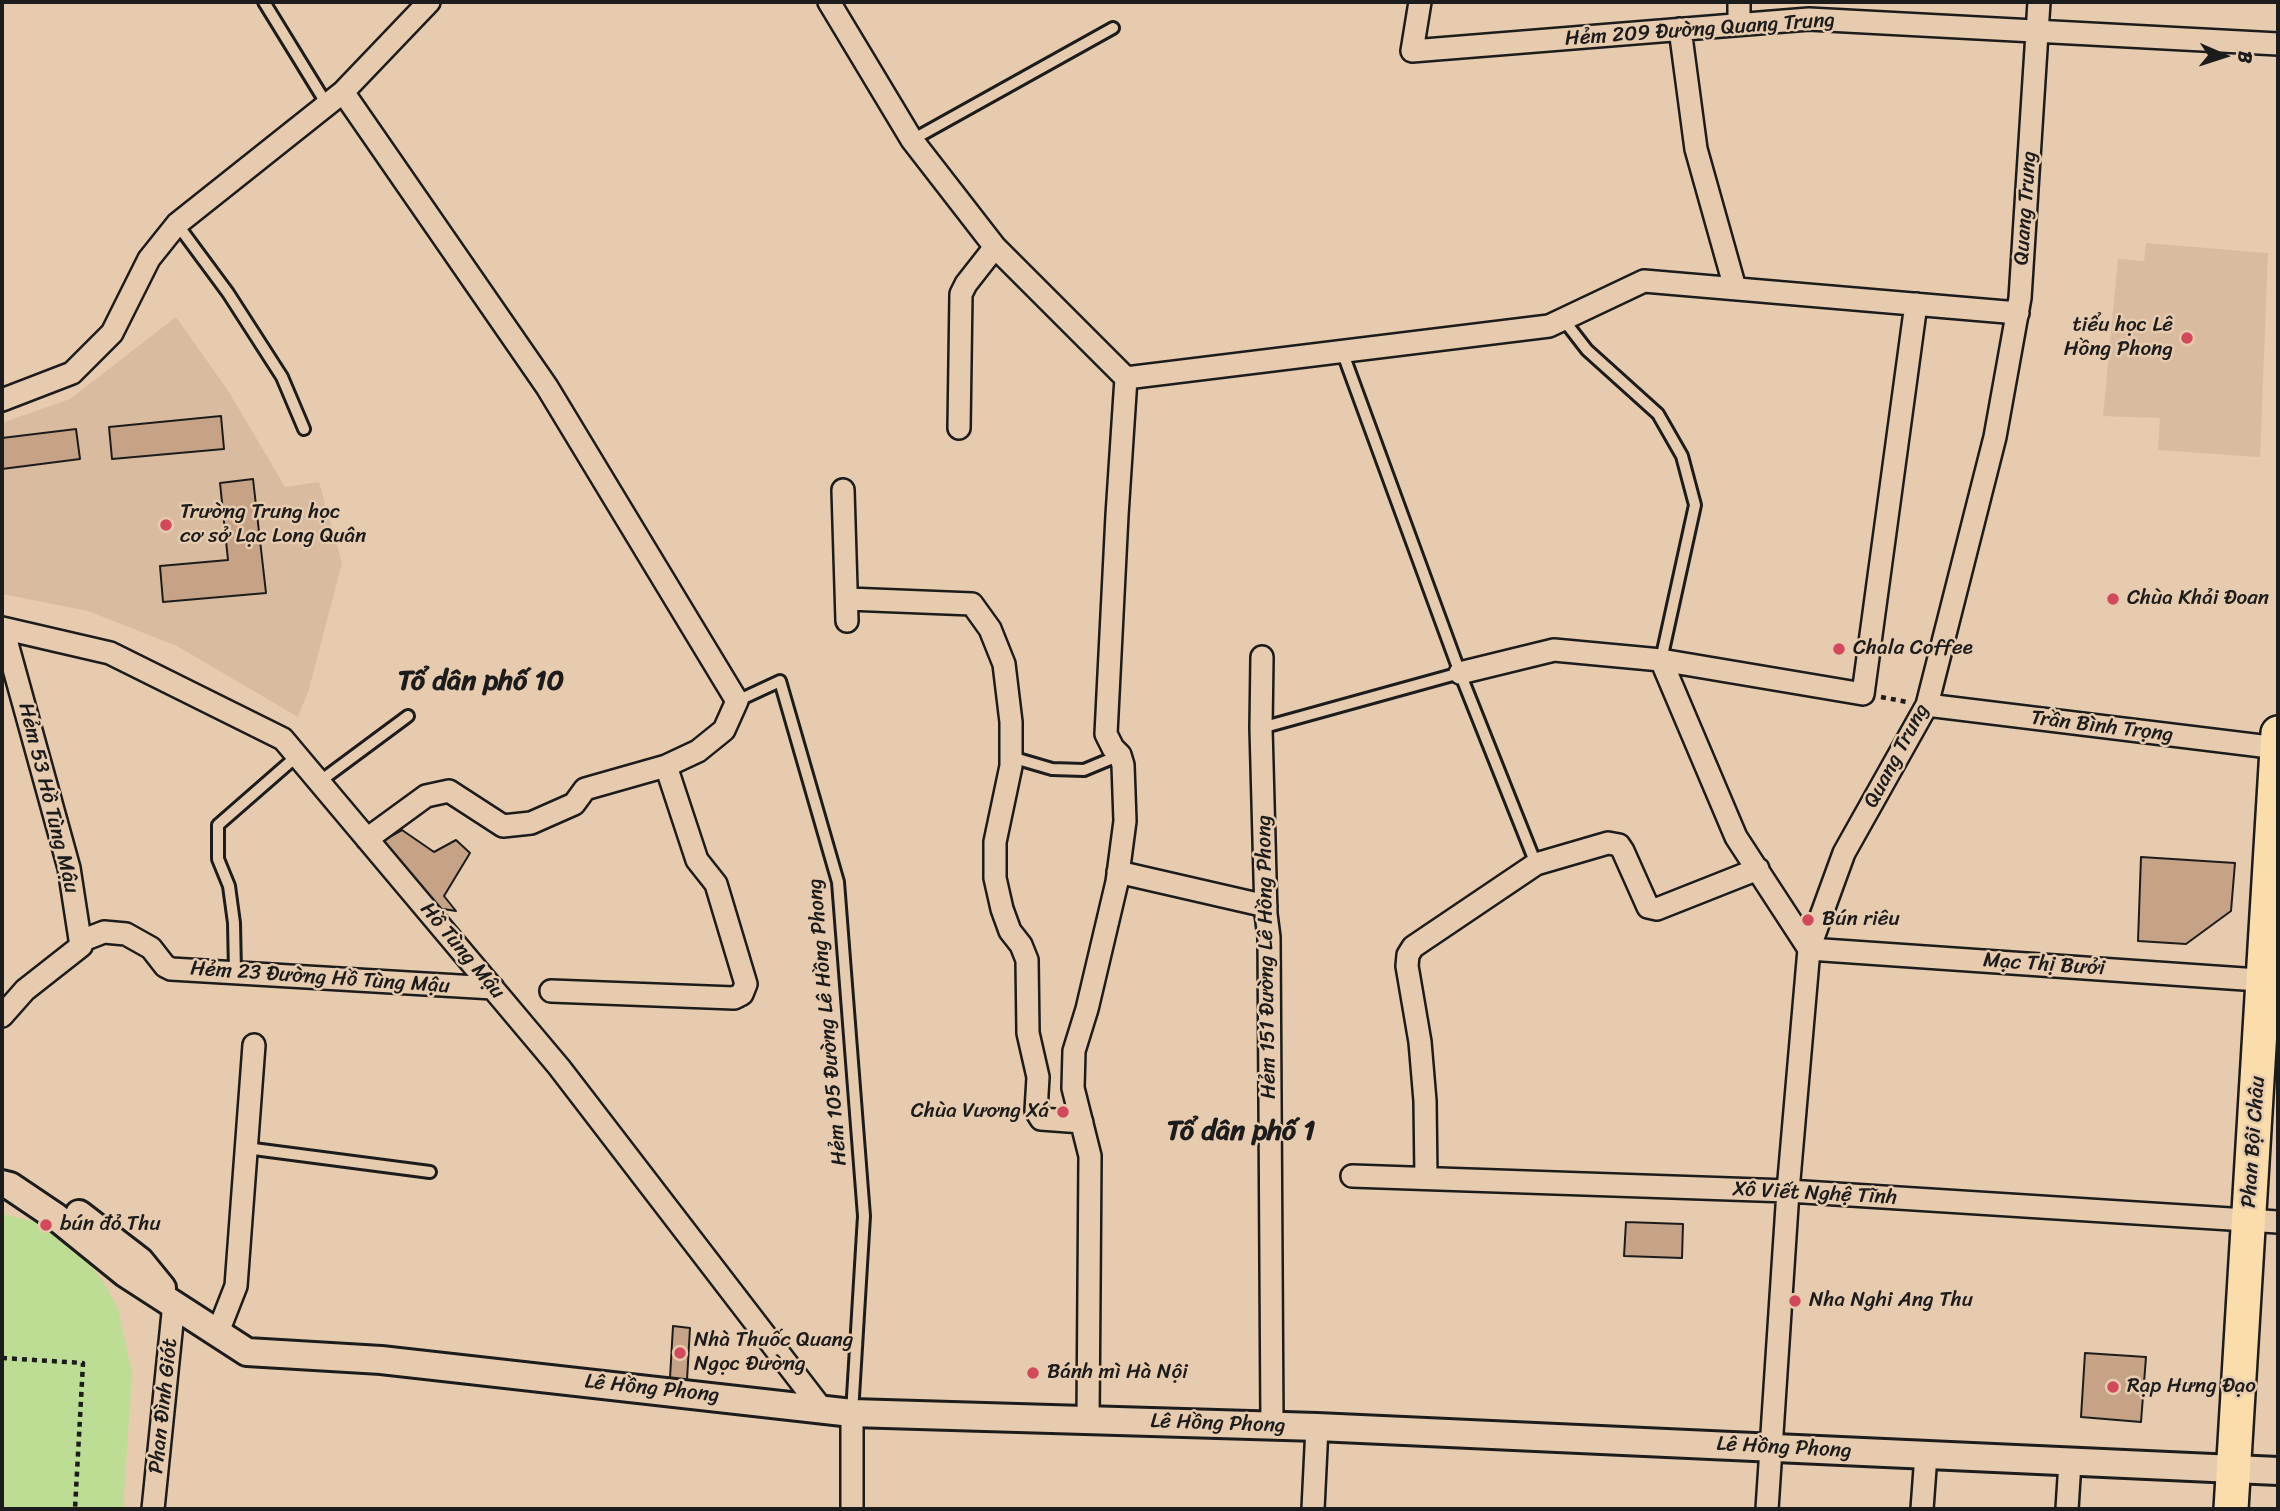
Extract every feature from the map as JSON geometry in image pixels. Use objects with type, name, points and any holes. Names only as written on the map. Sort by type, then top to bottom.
[{"type":"main road","name":"Phan Bội Châu","points":[[2231,1509],[2233,1469],[2263,1221],[2278,743]]},
{"type":"street","points":[[2,400],[72,373],[113,333],[149,259],[177,224],[335,97],[429,2]]},
{"type":"street","points":[[829,2],[912,140],[995,247],[1126,378],[1116,515],[1106,734],[1120,755],[1123,765],[1125,821],[1118,872],[1087,1009],[1074,1051],[1073,1088],[1090,1156],[1088,1420]]},
{"type":"street","name":"Hẻm 209 Đường Quang Trung","points":[[1420,2],[1412,51],[1809,19],[2278,44]]},
{"type":"street","points":[[1739,2],[1739,24]]},
{"type":"street","name":"Quang Trung","points":[[1767,1509],[1788,1191],[1809,948],[1844,853],[1927,705],[1995,437],[2018,313],[2039,2]]},
{"type":"street","points":[[1680,29],[1696,149],[1735,288]]},
{"type":"street","points":[[335,97],[547,387],[737,701],[723,730],[698,751],[666,766],[585,789],[573,804],[531,823],[503,826],[449,791],[426,796],[367,839]]},
{"type":"street","points":[[959,428],[961,294],[995,247]]},
{"type":"street","points":[[1126,378],[1549,326],[1644,281],[2018,313]]},
{"type":"street","points":[[1460,673],[1554,650],[1661,660],[1863,694],[1916,304]]},
{"type":"street","points":[[843,489],[847,621]]},
{"type":"street","points":[[848,599],[972,604],[990,629],[1004,664],[1011,722],[1011,758],[995,842],[995,878],[1010,931],[1027,960],[1028,1033],[1038,1077],[1035,1111],[1041,1119],[1082,1122]]},
{"type":"street","name":"Hồ Tùng Mậu","points":[[3,628],[110,653],[283,739],[568,1077],[821,1408]]},
{"type":"street","name":"Hẻm 53 Hồ Tùng Mậu","points":[[3,628],[69,868],[84,943]]},
{"type":"street","name":"Hẻm 151 Đường Lê Hồng Phong","points":[[1262,657],[1261,728],[1269,951],[1272,1426]]},
{"type":"street","points":[[1661,660],[1736,836],[1809,948]]},
{"type":"street","name":"Trần Bình Trọng","points":[[1927,705],[2278,743]]},
{"type":"street","points":[[551,991],[734,998],[742,994],[746,984],[716,884],[697,860],[666,766]]},
{"type":"street","points":[[1426,1178],[1424,1089],[1418,1029],[1407,966],[1408,955],[1413,947],[1536,864],[1608,843],[1619,845],[1648,907],[1657,909],[1758,869]]},
{"type":"street","points":[[1118,872],[1266,906]]},
{"type":"street","name":"Hẻm 23 Đường Hồ Tùng Mậu","points":[[84,943],[104,932],[126,934],[151,948],[165,966],[172,969],[493,988]]},
{"type":"street","points":[[2,1016],[25,990],[84,943]]},
{"type":"street","name":"Mạc Thị Bưởi","points":[[1809,948],[2271,981]]},
{"type":"street","points":[[218,1332],[236,1286],[254,1045]]},
{"type":"street","name":"Lê Hồng Phong","points":[[2,1168],[15,1171],[62,1200],[140,1261],[174,1303]]},
{"type":"street","name":"Xô Viết Nghệ Tĩnh","points":[[1352,1176],[1788,1191],[2263,1221]]},
{"type":"street","name":"Lê Hồng Phong","points":[[2,1184],[10,1186],[56,1217],[125,1273],[247,1352],[381,1360],[852,1412],[1317,1427],[2278,1471]]},
{"type":"street","name":"Phan Đình Giót","points":[[153,1509],[174,1303]]},
{"type":"street","points":[[852,1412],[852,1509]]},
{"type":"street","points":[[1313,1509],[1317,1427]]},
{"type":"street","points":[[1922,1509],[1926,1455]]},
{"type":"street","points":[[2067,1509],[2070,1462]]},
{"type":"lane","points":[[264,2],[335,97]]},
{"type":"lane","points":[[912,140],[1113,28]]},
{"type":"lane","points":[[177,224],[228,293],[282,377],[304,429]]},
{"type":"lane","points":[[1563,319],[1587,350],[1658,414],[1682,456],[1695,505],[1661,660]]},
{"type":"lane","points":[[1342,351],[1460,673],[1536,864]]},
{"type":"lane","points":[[1261,728],[1460,673]]},
{"type":"lane","name":"Hẻm 105 Đường Lê Hồng Phong","points":[[737,701],[780,681],[838,882],[864,1216],[852,1412]]},
{"type":"lane","points":[[319,782],[408,716]]},
{"type":"lane","points":[[1011,758],[1052,769],[1084,769],[1120,755]]},
{"type":"lane","points":[[235,972],[229,886],[218,859],[218,825],[298,756]]},
{"type":"lane","points":[[246,1148],[430,1171]]},
{"type":"path","points":[[1863,694],[1927,705]]},
{"type":"path","points":[[2,1359],[83,1363],[75,1509]]},
{"type":"shaded area","name":"tiểu học Lê Hồng Phong","points":[[2146,243],[2268,253],[2260,457],[2158,450],[2160,418],[2103,416],[2118,259],[2144,261]]},
{"type":"shaded area","name":"Trường Trung học cơ sở Lạc Long Quân","points":[[176,317],[229,392],[285,487],[319,482],[342,563],[309,689],[298,717],[177,646],[88,611],[2,594],[2,423],[70,399]]},
{"type":"green space","points":[[2,1214],[44,1224],[79,1251],[103,1281],[118,1309],[132,1373],[123,1509],[2,1509]]},
{"type":"building","points":[[221,416],[224,449],[112,459],[109,427]]},
{"type":"building","points":[[76,429],[80,459],[2,469],[2,438]]},
{"type":"building","points":[[253,479],[266,593],[163,602],[160,566],[228,560],[220,483]]},
{"type":"building","points":[[402,830],[434,852],[456,840],[470,853],[444,896],[456,911],[424,906],[382,841]]},
{"type":"building","points":[[2141,857],[2235,863],[2231,911],[2186,944],[2138,941]]},
{"type":"building","points":[[1626,1222],[1683,1224],[1682,1258],[1624,1256]]},
{"type":"building","name":"Nhà Thuốc Quang Ngọc Đường","points":[[673,1326],[690,1328],[687,1380],[670,1378]]},
{"type":"building","name":"Rạp Hưng Đạo","points":[[2085,1353],[2146,1357],[2141,1422],[2081,1417]]},
{"type":"place","name":"tiểu học Lê Hồng Phong","points":[[2187,338]]},
{"type":"place","name":"Trường Trung học cơ sở Lạc Long Quân","points":[[166,525]]},
{"type":"place","name":"Chùa Khải Đoan","points":[[2113,599]]},
{"type":"place","name":"Chala Coffee","points":[[1839,649]]},
{"type":"place","name":"Bún riêu","points":[[1808,920]]},
{"type":"place","name":"Chùa Vương Xá","points":[[1063,1112]]},
{"type":"place","name":"bún đỏ Thu","points":[[46,1225]]},
{"type":"place","name":"Nha Nghi Ang Thu","points":[[1795,1301]]},
{"type":"place","name":"Nhà Thuốc Quang Ngọc Đường","points":[[680,1353]]},
{"type":"place","name":"Bánh mì Hà Nội","points":[[1033,1373]]},
{"type":"place","name":"Rạp Hưng Đạo","points":[[2113,1387]]},
{"type":"district","name":"Tổ dân phố 10","points":[[481,682]]},
{"type":"district","name":"Tổ dân phố 1","points":[[1241,1132]]}]
